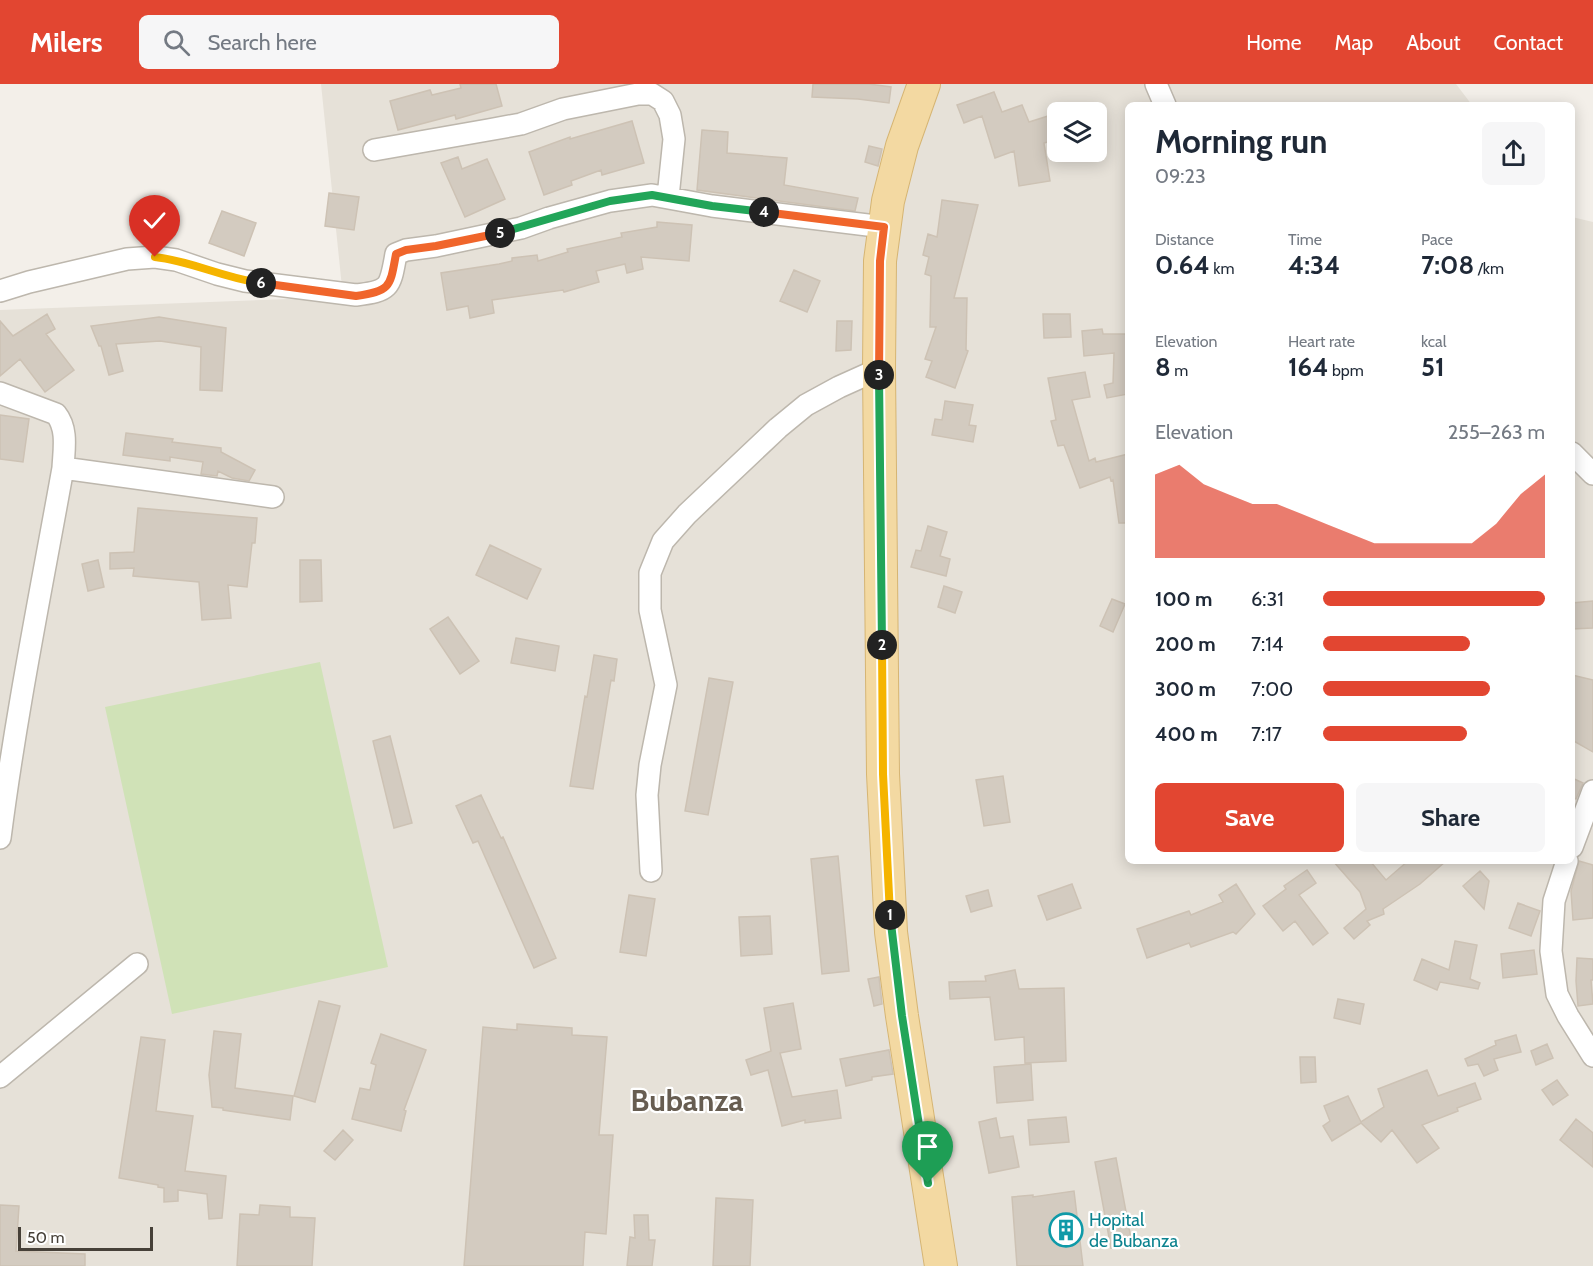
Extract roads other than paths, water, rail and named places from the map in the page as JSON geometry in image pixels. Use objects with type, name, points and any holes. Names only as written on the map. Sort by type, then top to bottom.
[{"type":"main road","points":[[924,84],[902,146],[888,201],[880,261],[883,774],[891,932],[941,1266]]},
{"type":"street","points":[[1156,84],[1164,102]]},
{"type":"street","points":[[374,150],[521,124],[564,110],[638,94],[652,94],[663,101],[670,115],[674,139],[668,197]]},
{"type":"street","points":[[0,291],[127,259],[155,257],[176,260],[245,281],[356,296],[383,289],[392,282],[396,254],[406,250],[521,228],[610,201],[652,195],[712,206],[884,227]]},
{"type":"street","points":[[651,871],[647,795],[650,765],[666,685],[651,610],[650,573],[663,542],[687,513],[806,405],[879,369]]},
{"type":"street","points":[[0,393],[56,414],[64,430],[63,468],[25,676],[0,838]]},
{"type":"street","points":[[1575,456],[1593,474]]},
{"type":"street","points":[[63,468],[273,498]]},
{"type":"street","points":[[1575,839],[1593,791]]},
{"type":"street","points":[[1566,864],[1554,901],[1551,951],[1557,994],[1593,1056]]},
{"type":"street","points":[[0,1077],[137,964]]},
{"type":"place","name":"Hopital de Bubanza","points":[[1066,1230]]},
{"type":"district","name":"Bubanza","points":[[687,1101]]}]
